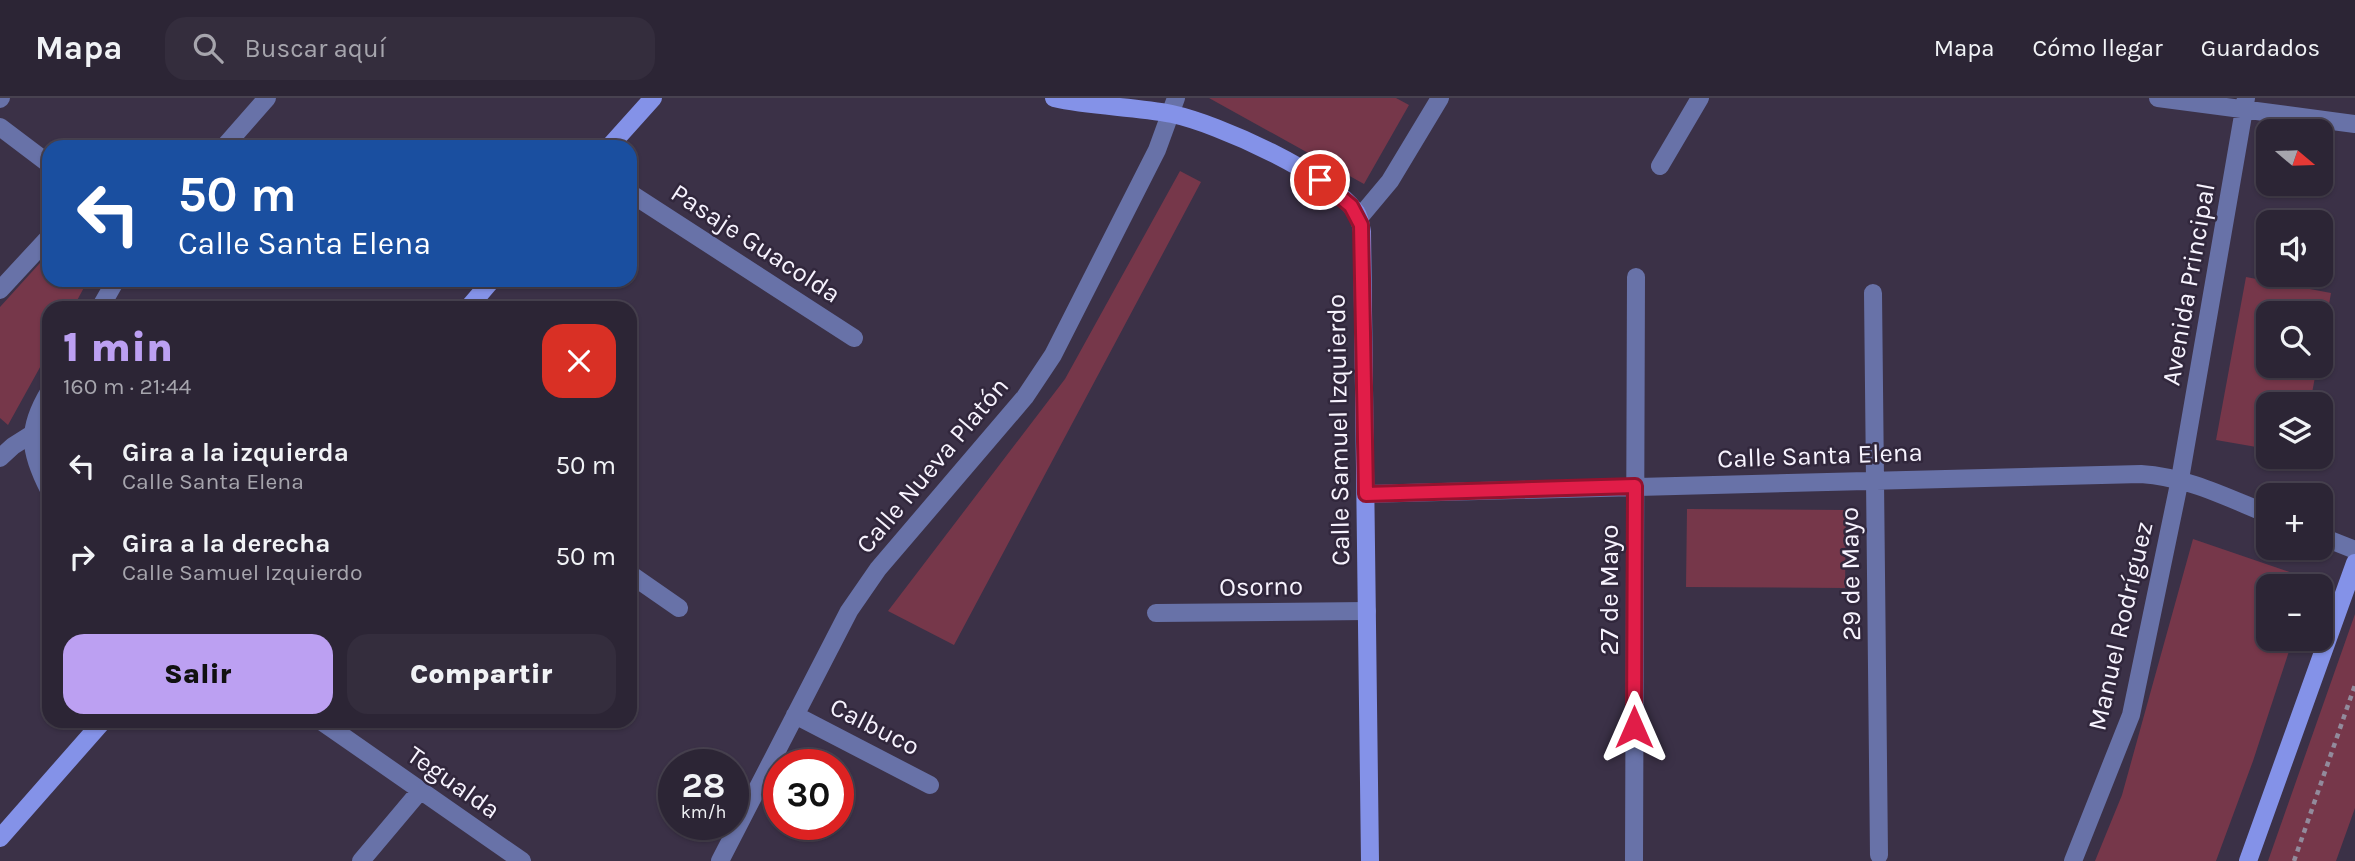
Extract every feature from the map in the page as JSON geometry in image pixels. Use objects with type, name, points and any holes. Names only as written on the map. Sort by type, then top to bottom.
[{"type":"street","points":[[230,140],[267,98]]},
{"type":"street","points":[[616,140],[653,98]]},
{"type":"street","points":[[1054,98],[1173,106],[1320,180],[1351,206],[1359,218],[1390,181],[1440,98]]},
{"type":"street","points":[[1660,166],[1700,98]]},
{"type":"street","points":[[2158,98],[2245,103],[2355,124]]},
{"type":"street","name":"Avenida Principal","points":[[2180,479],[2245,103]]},
{"type":"street","name":"Calle Nueva Platón","points":[[720,861],[836,634],[862,590],[1025,397],[1053,355],[1157,150],[1173,106]]},
{"type":"street","points":[[0,127],[42,159]]},
{"type":"street","name":"Pasaje Guacolda","points":[[637,198],[854,338]]},
{"type":"street","name":"Calle Samuel Izquierdo","points":[[1359,218],[1362,232],[1370,861]]},
{"type":"street","points":[[0,290],[42,245]]},
{"type":"street","name":"27 de Mayo","points":[[1634,861],[1636,276]]},
{"type":"street","points":[[474,301],[486,287]]},
{"type":"street","name":"29 de Mayo","points":[[1873,293],[1879,855]]},
{"type":"street","points":[[42,403],[32,434],[42,476]]},
{"type":"street","points":[[0,458],[32,434]]},
{"type":"street","name":"Calle Santa Elena","points":[[1366,494],[2141,474],[2180,479],[2256,509]]},
{"type":"street","name":"Manuel Rodríguez","points":[[2073,861],[2131,715],[2180,479]]},
{"type":"street","points":[[2333,541],[2355,550]]},
{"type":"street","points":[[2248,861],[2355,563]]},
{"type":"street","points":[[637,579],[679,608]]},
{"type":"street","name":"Osorno","points":[[1156,613],[1367,611]]},
{"type":"street","name":"Calbuco","points":[[795,715],[930,785]]},
{"type":"street","points":[[0,838],[97,728]]},
{"type":"street","name":"Tegualda","points":[[331,728],[522,861]]},
{"type":"street","points":[[362,861],[421,791]]},
{"type":"path","points":[[2294,861],[2355,685]]},
{"type":"shaded area","points":[[1209,98],[1396,98],[1409,105],[1364,184]]},
{"type":"shaded area","points":[[1180,171],[1201,182],[954,645],[888,611],[1065,379]]},
{"type":"shaded area","points":[[42,261],[42,287],[84,287],[77,301],[42,301],[42,364],[8,425],[0,418],[0,307]]},
{"type":"shaded area","points":[[2246,277],[2256,279],[2256,287],[2299,287],[2331,293],[2330,301],[2256,301],[2256,378],[2315,378],[2312,392],[2256,392],[2256,447],[2216,440]]},
{"type":"shaded area","points":[[1687,509],[1846,510],[1845,588],[1686,587]]},
{"type":"shaded area","points":[[2193,539],[2295,574],[2256,574],[2256,651],[2289,651],[2216,861],[2095,861],[2122,795]]},
{"type":"shaded area","points":[[2355,614],[2355,808],[2336,861],[2268,861]]},
{"type":"route","points":[[1320,180],[1351,206],[1361,225],[1366,494],[1635,486],[1634,727]]}]
